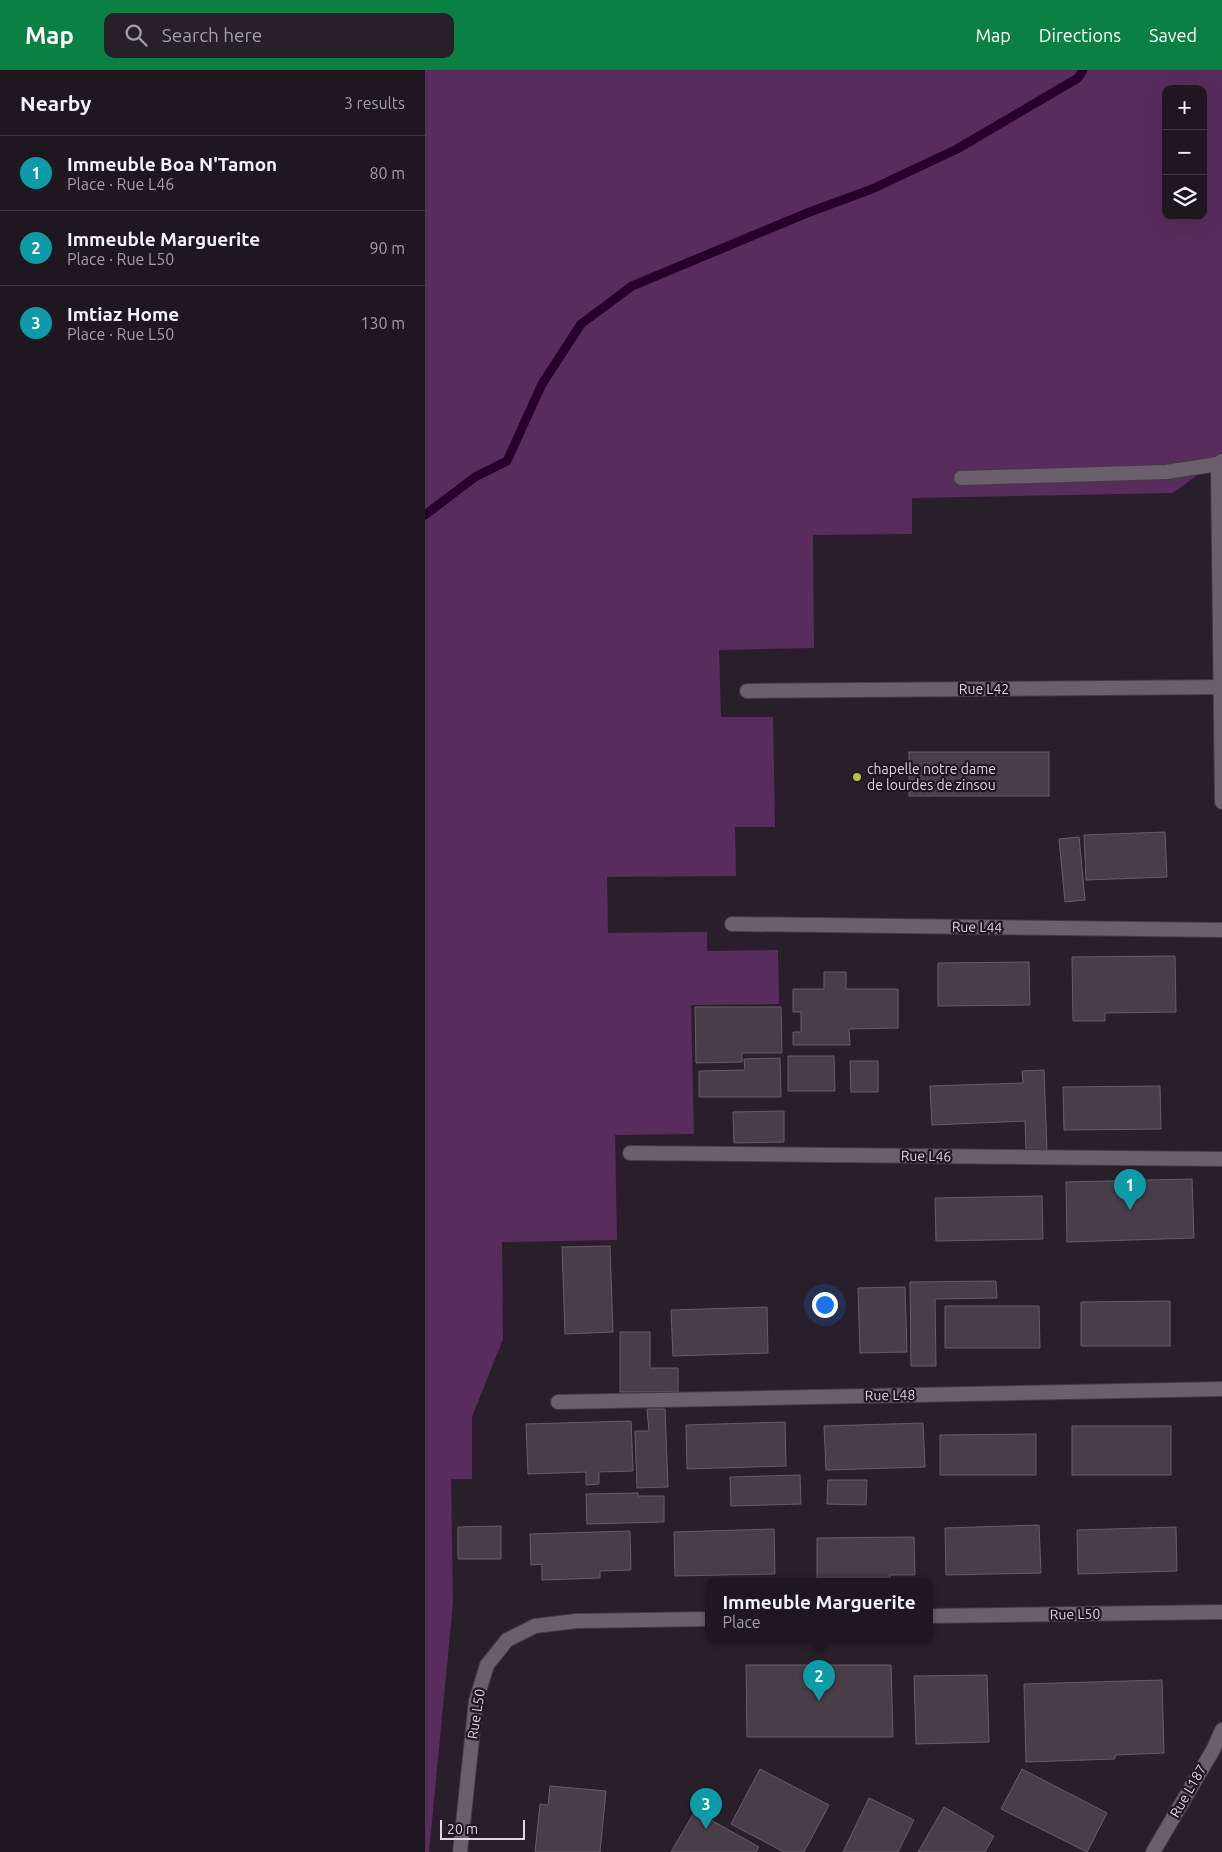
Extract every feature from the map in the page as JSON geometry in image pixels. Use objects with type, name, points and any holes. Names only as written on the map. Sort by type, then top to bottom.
[{"type":"street","points":[[961,478],[1166,472],[1220,462],[1222,802]]},
{"type":"street","name":"Rue L42","points":[[747,690],[1221,687]]},
{"type":"street","name":"Rue L44","points":[[732,924],[1222,930]]},
{"type":"street","name":"Rue L46","points":[[630,1153],[1222,1159]]},
{"type":"street","name":"Rue L48","points":[[557,1402],[1222,1389]]},
{"type":"street","name":"Rue L50","points":[[933,1616],[1222,1612]]},
{"type":"street","name":"Rue L50","points":[[460,1852],[476,1701],[487,1665],[507,1640],[535,1626],[576,1621],[705,1619]]},
{"type":"street","name":"Rue L187","points":[[1153,1852],[1213,1750],[1222,1730]]},
{"type":"shaded area","points":[[425,70],[1222,70],[1222,457],[1173,493],[912,498],[912,534],[813,535],[814,648],[719,650],[721,717],[773,717],[775,827],[735,827],[736,876],[607,877],[608,933],[707,932],[707,951],[778,950],[779,1004],[691,1005],[694,1134],[615,1135],[617,1240],[502,1242],[503,1339],[472,1417],[472,1479],[451,1479],[453,1603],[429,1852],[425,1852]]},
{"type":"building","points":[[909,752],[1049,752],[1049,796],[909,796]]},
{"type":"building","points":[[1165,832],[1167,877],[1086,880],[1084,835]]},
{"type":"building","points":[[1079,837],[1085,900],[1065,902],[1059,839]]},
{"type":"building","points":[[1175,956],[1176,1012],[1105,1013],[1105,1021],[1073,1021],[1072,957]]},
{"type":"building","points":[[1029,962],[1030,1005],[938,1006],[938,963]]},
{"type":"building","points":[[824,972],[846,972],[846,989],[898,989],[898,1028],[849,1029],[850,1045],[793,1045],[793,1032],[801,1032],[801,1012],[793,1012],[793,989],[824,989]]},
{"type":"building","points":[[695,1007],[781,1007],[782,1053],[742,1053],[742,1062],[696,1063]]},
{"type":"building","points":[[788,1056],[834,1056],[835,1091],[788,1091]]},
{"type":"building","points":[[780,1058],[781,1097],[699,1097],[699,1071],[745,1070],[744,1059]]},
{"type":"building","points":[[850,1061],[878,1061],[878,1092],[851,1092]]},
{"type":"building","points":[[1044,1070],[1047,1150],[1026,1151],[1025,1121],[932,1125],[930,1086],[1023,1083],[1022,1071]]},
{"type":"building","points":[[1160,1086],[1161,1129],[1064,1130],[1063,1087]]},
{"type":"building","points":[[784,1111],[784,1142],[734,1143],[733,1112]]},
{"type":"building","points":[[1192,1179],[1194,1238],[1067,1242],[1066,1182]]},
{"type":"building","points":[[1042,1196],[1043,1239],[936,1241],[935,1198]]},
{"type":"building","points":[[610,1246],[613,1332],[565,1334],[562,1247]]},
{"type":"building","points":[[996,1281],[997,1298],[935,1299],[936,1366],[911,1366],[910,1282]]},
{"type":"building","points":[[905,1287],[907,1352],[860,1353],[858,1288]]},
{"type":"building","points":[[1170,1301],[1170,1346],[1081,1346],[1081,1302]]},
{"type":"building","points":[[945,1306],[1039,1306],[1040,1348],[945,1348]]},
{"type":"building","points":[[767,1307],[768,1353],[673,1356],[671,1310]]},
{"type":"building","points":[[620,1332],[650,1332],[650,1368],[678,1368],[678,1392],[620,1392]]},
{"type":"building","points":[[647,1409],[665,1409],[668,1487],[637,1488],[635,1431],[649,1431]]},
{"type":"building","points":[[631,1421],[633,1471],[599,1472],[599,1484],[586,1485],[586,1472],[528,1474],[526,1424]]},
{"type":"building","points":[[785,1422],[786,1466],[687,1469],[686,1425]]},
{"type":"building","points":[[923,1423],[925,1467],[826,1470],[824,1426]]},
{"type":"building","points":[[1072,1426],[1171,1426],[1171,1475],[1072,1475]]},
{"type":"building","points":[[1036,1434],[1036,1475],[940,1475],[940,1435]]},
{"type":"building","points":[[800,1475],[801,1504],[731,1506],[730,1477]]},
{"type":"building","points":[[828,1480],[867,1480],[866,1505],[827,1504]]},
{"type":"building","points":[[638,1493],[638,1496],[664,1496],[664,1522],[587,1524],[586,1494]]},
{"type":"building","points":[[1039,1525],[1041,1573],[946,1575],[945,1528]]},
{"type":"building","points":[[501,1526],[501,1559],[458,1559],[458,1527]]},
{"type":"building","points":[[1176,1527],[1177,1571],[1078,1574],[1077,1530]]},
{"type":"building","points":[[774,1529],[775,1574],[675,1576],[674,1532]]},
{"type":"building","points":[[630,1531],[631,1570],[600,1571],[600,1578],[542,1580],[542,1564],[531,1565],[530,1534]]},
{"type":"building","points":[[914,1537],[915,1575],[890,1575],[890,1578],[817,1578],[817,1538]]},
{"type":"building","points":[[746,1665],[891,1665],[893,1737],[747,1737]]},
{"type":"building","points":[[987,1675],[989,1742],[916,1744],[914,1676]]},
{"type":"building","points":[[1162,1680],[1164,1753],[1115,1755],[1115,1759],[1026,1762],[1024,1684]]},
{"type":"building","points":[[760,1769],[829,1805],[804,1852],[784,1852],[731,1824]]},
{"type":"building","points":[[1022,1769],[1107,1813],[1087,1852],[1001,1809]]},
{"type":"building","points":[[550,1786],[606,1791],[600,1852],[535,1852],[540,1804],[548,1805]]},
{"type":"building","points":[[869,1798],[914,1820],[898,1852],[843,1852]]},
{"type":"building","points":[[944,1807],[994,1836],[985,1852],[918,1852]]},
{"type":"building","points":[[695,1811],[759,1847],[756,1852],[671,1852]]},
{"type":"waterway","points":[[425,515],[475,477],[507,461],[542,384],[581,324],[632,286],[807,213],[872,189],[957,149],[1078,78],[1083,70]]},
{"type":"place","name":"chapelle notre dame de lourdes de zinsou","points":[[857,777]]},
{"type":"place","name":"Immeuble Boa N'Tamon","points":[[1130,1210]]},
{"type":"place","name":"Immeuble Marguerite","points":[[819,1701]]},
{"type":"place","name":"Imtiaz Home","points":[[706,1829]]}]
